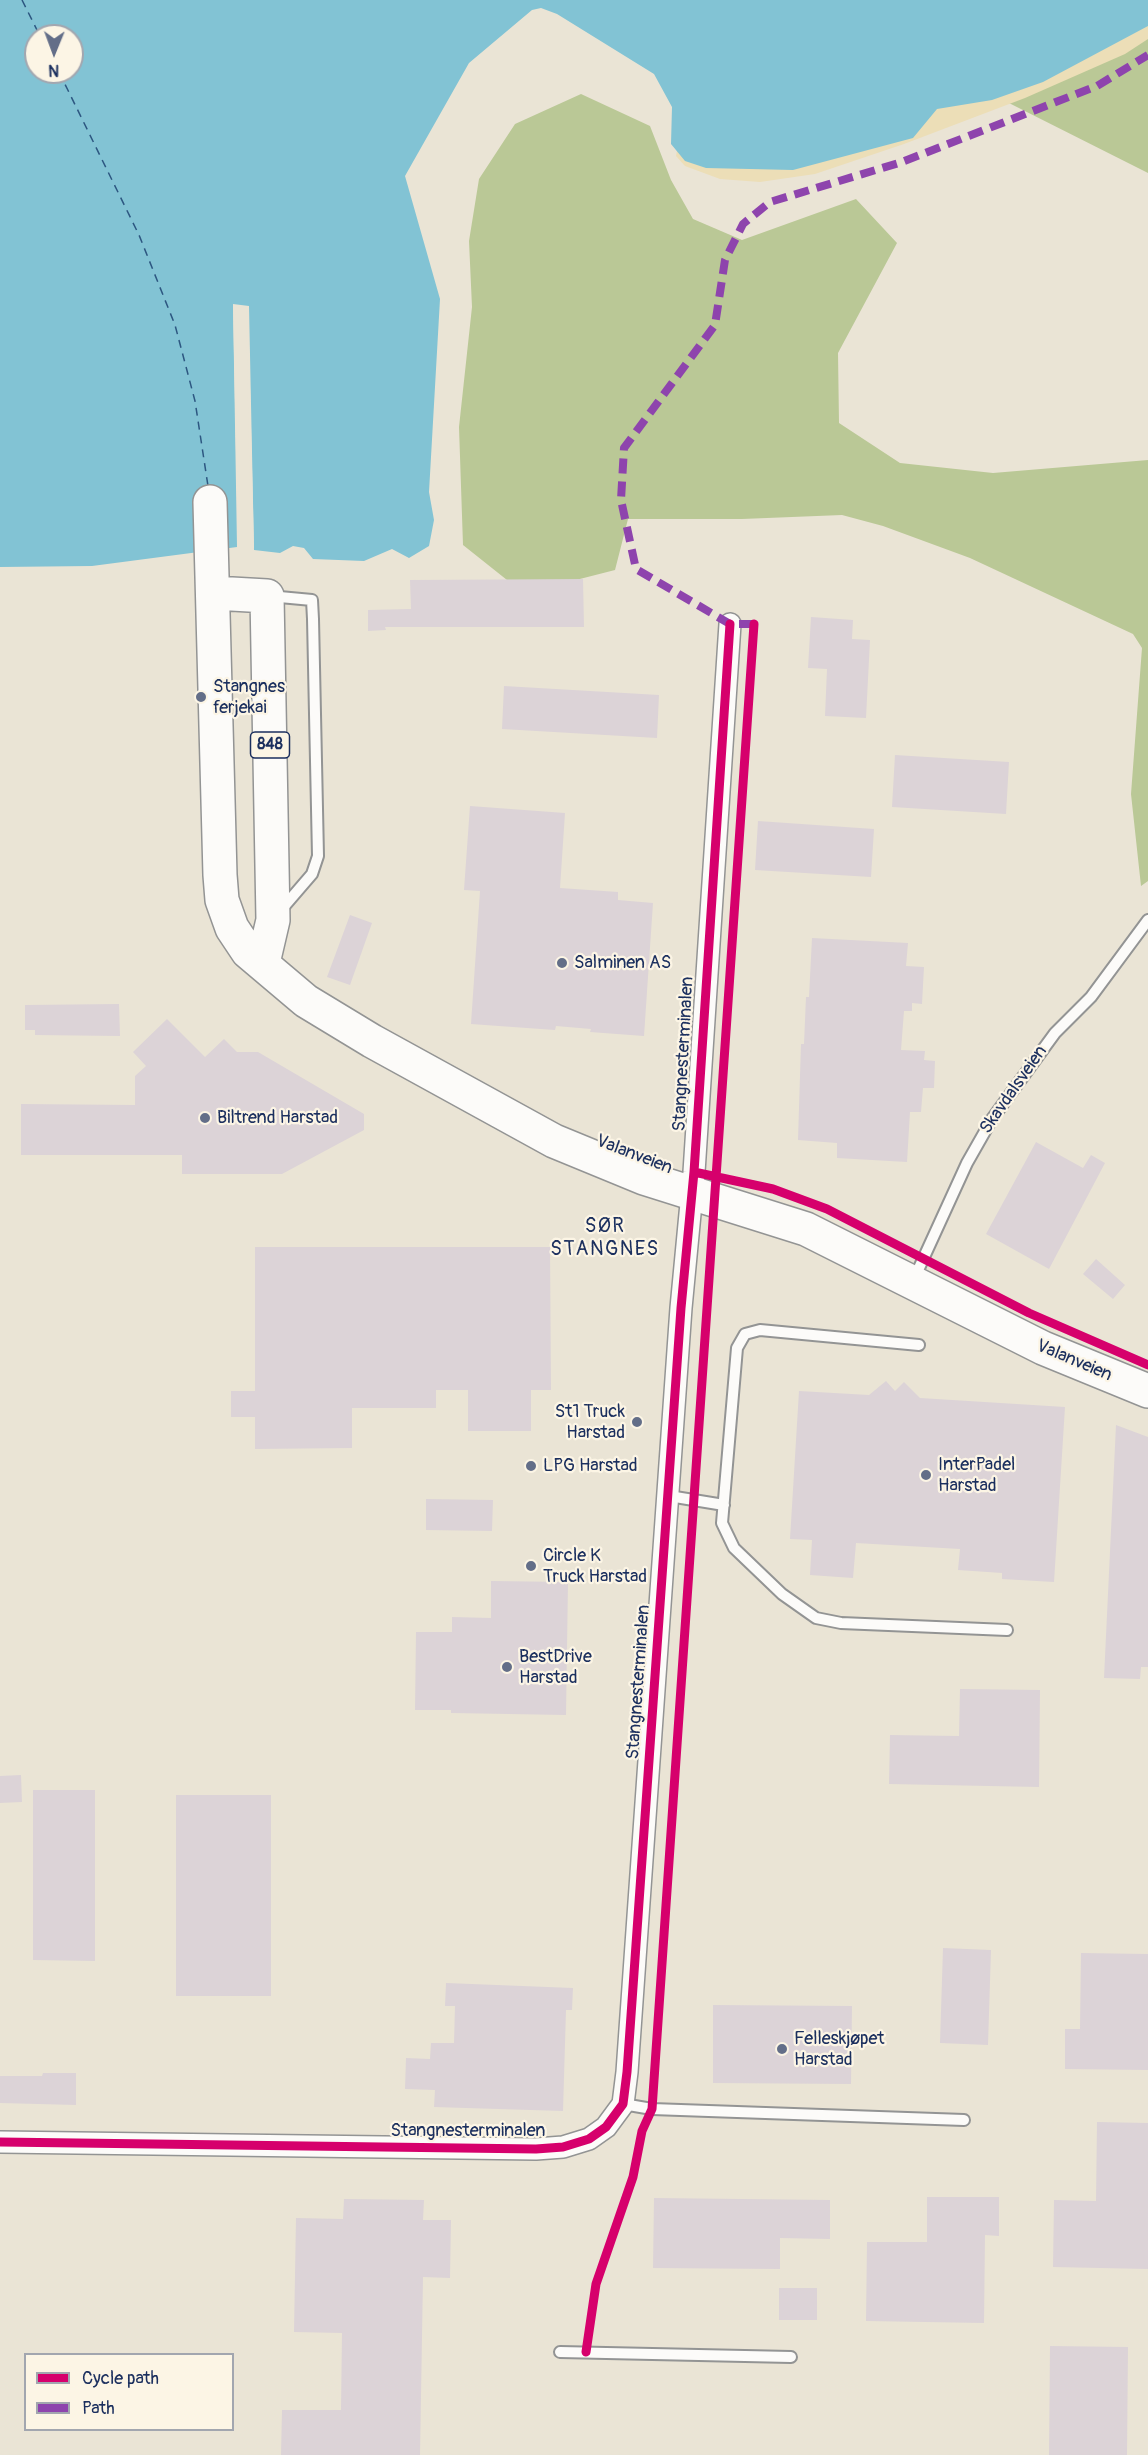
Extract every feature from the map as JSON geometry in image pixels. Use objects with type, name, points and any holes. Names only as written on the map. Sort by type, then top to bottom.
[{"type":"main road","name":"Valanveien","points":[[210,502],[214,579],[217,815],[222,900],[232,928],[248,952],[263,963],[274,976],[315,1007],[506,1116],[596,1159],[645,1178],[806,1229],[1043,1348],[1148,1391]]},
{"type":"main road","points":[[214,579],[267,596]]},
{"type":"main road","name":"848","points":[[263,963],[273,920],[267,596]]},
{"type":"street","name":"Stangnesterminalen","points":[[0,2142],[536,2149],[563,2147],[589,2139],[606,2127],[623,2104],[629,2049],[681,1308],[692,1193],[730,624]]},
{"type":"lane","points":[[267,596],[312,600],[319,837],[318,856],[312,874],[273,920]]},
{"type":"lane","name":"Skavdalsveien","points":[[913,1282],[967,1163],[992,1119],[1055,1033],[1091,997],[1148,920]]},
{"type":"lane","points":[[919,1345],[760,1330],[746,1334],[738,1348],[722,1523],[734,1548],[782,1593],[816,1618],[841,1623],[1007,1630]]},
{"type":"lane","points":[[669,1496],[724,1505]]},
{"type":"lane","points":[[623,2104],[683,2111],[964,2120]]},
{"type":"lane","points":[[560,2352],[791,2357]]},
{"type":"green space","points":[[1148,26],[1148,173],[999,98]]},
{"type":"green space","points":[[581,94],[650,126],[671,180],[693,219],[742,240],[856,199],[897,243],[838,353],[839,423],[900,463],[993,473],[1148,460],[1148,881],[1141,886],[1131,794],[1142,648],[1133,634],[970,558],[883,526],[842,515],[742,519],[628,519],[615,570],[568,582],[507,580],[463,545],[459,427],[472,307],[469,241],[479,179],[515,124]]},
{"type":"sand","points":[[1148,0],[1148,39],[1125,54],[1025,98],[904,144],[815,174],[760,182],[720,179],[685,166],[676,156],[681,130]]},
{"type":"water","points":[[0,0],[1148,0],[1148,26],[1043,82],[992,100],[937,109],[913,138],[793,170],[706,168],[685,161],[671,144],[672,107],[654,74],[557,14],[541,8],[532,10],[469,63],[405,176],[440,299],[429,492],[434,520],[429,546],[409,558],[392,549],[364,561],[313,559],[304,548],[293,546],[280,553],[254,550],[249,306],[233,304],[237,547],[92,566],[0,567]]},
{"type":"pier","points":[[233,306],[248,306],[254,548],[251,548],[246,308],[235,307],[238,549]]},
{"type":"building","points":[[583,579],[584,627],[385,627],[386,630],[368,631],[368,610],[411,609],[410,580]]},
{"type":"building","points":[[811,617],[853,620],[852,639],[870,640],[866,718],[825,716],[827,669],[808,668]]},
{"type":"building","points":[[504,686],[659,695],[657,738],[502,729]]},
{"type":"building","points":[[895,755],[1009,762],[1006,814],[892,807]]},
{"type":"building","name":"Salminen AS","points":[[470,806],[565,813],[560,888],[618,892],[618,900],[653,903],[644,1036],[590,1032],[591,1029],[556,1026],[555,1030],[471,1024],[480,891],[464,890]]},
{"type":"building","points":[[758,821],[874,829],[871,877],[755,870]]},
{"type":"building","points":[[350,915],[372,923],[350,985],[327,977]]},
{"type":"building","points":[[812,938],[908,943],[906,966],[924,967],[922,1004],[912,1003],[912,1011],[904,1011],[901,1050],[925,1051],[924,1060],[935,1061],[934,1088],[923,1088],[921,1112],[910,1112],[907,1162],[837,1158],[837,1143],[798,1140],[801,1044],[804,1044],[806,997],[809,997]]},
{"type":"building","points":[[119,1004],[120,1036],[35,1035],[35,1030],[25,1030],[25,1005]]},
{"type":"building","points":[[167,1019],[205,1057],[224,1039],[237,1052],[258,1052],[364,1114],[364,1130],[282,1174],[182,1174],[182,1155],[21,1155],[21,1104],[135,1105],[135,1076],[146,1066],[133,1052]]},
{"type":"building","points":[[1036,1142],[1083,1168],[1091,1155],[1105,1163],[1049,1269],[986,1234]]},
{"type":"building","points":[[255,1247],[550,1247],[551,1390],[531,1390],[531,1431],[468,1431],[468,1390],[436,1390],[436,1408],[352,1408],[352,1448],[255,1449],[255,1417],[231,1417],[231,1391],[255,1391]]},
{"type":"building","points":[[1096,1259],[1125,1285],[1113,1299],[1083,1274]]},
{"type":"building","points":[[886,1381],[895,1391],[904,1382],[920,1398],[1065,1407],[1054,1582],[1002,1579],[1002,1573],[958,1570],[960,1549],[856,1543],[853,1578],[810,1575],[812,1540],[790,1539],[799,1391],[869,1395]]},
{"type":"building","points":[[1116,1425],[1148,1437],[1148,1667],[1141,1667],[1140,1679],[1104,1678]]},
{"type":"building","points":[[426,1499],[493,1500],[492,1531],[426,1530]]},
{"type":"building","points":[[491,1581],[568,1582],[566,1715],[451,1713],[451,1710],[415,1710],[416,1632],[452,1632],[452,1617],[491,1618]]},
{"type":"building","points":[[960,1689],[1040,1690],[1039,1787],[889,1784],[890,1735],[959,1736]]},
{"type":"building","points":[[21,1775],[22,1802],[0,1803],[0,1776]]},
{"type":"building","points":[[33,1790],[95,1790],[95,1961],[33,1960]]},
{"type":"building","points":[[176,1795],[271,1795],[271,1996],[176,1996]]},
{"type":"building","points":[[943,1948],[991,1950],[988,2045],[940,2043]]},
{"type":"building","points":[[1081,1953],[1148,1954],[1148,2070],[1065,2069],[1065,2029],[1080,2029]]},
{"type":"building","points":[[446,1983],[573,1988],[572,2010],[566,2010],[563,2111],[434,2107],[435,2090],[405,2089],[406,2058],[430,2059],[431,2043],[454,2043],[455,2006],[445,2006]]},
{"type":"building","points":[[713,2005],[852,2006],[851,2084],[713,2083]]},
{"type":"building","points":[[43,2073],[76,2073],[76,2105],[0,2103],[0,2076],[42,2076]]},
{"type":"building","points":[[1097,2122],[1148,2123],[1148,2269],[1053,2267],[1054,2200],[1096,2201]]},
{"type":"building","points":[[927,2197],[999,2197],[999,2236],[985,2235],[984,2323],[866,2321],[867,2242],[927,2242]]},
{"type":"building","points":[[654,2198],[830,2200],[830,2239],[780,2238],[780,2269],[653,2268]]},
{"type":"building","points":[[344,2199],[424,2200],[423,2220],[451,2220],[450,2278],[423,2277],[420,2455],[281,2455],[282,2410],[341,2410],[342,2333],[294,2332],[296,2218],[343,2219]]},
{"type":"building","points":[[779,2288],[817,2288],[817,2320],[779,2320]]},
{"type":"building","points":[[1050,2346],[1128,2347],[1127,2455],[1049,2455]]},
{"type":"ferry route","points":[[22,0],[34,24]]},
{"type":"ferry route","points":[[65,84],[139,235],[175,325],[195,401],[208,486]]},
{"type":"marked path","points":[[754,624],[730,624],[636,569],[621,500],[624,448],[715,325],[725,260],[743,224],[770,202],[902,162],[1097,86],[1148,55]]},
{"type":"cycle path","points":[[0,2142],[536,2149],[563,2147],[589,2139],[606,2127],[623,2104],[681,1308],[694,1172],[730,624]]},
{"type":"cycle path","points":[[586,2352],[596,2284],[633,2177],[642,2131],[652,2109],[754,624]]},
{"type":"cycle path","points":[[694,1172],[773,1189],[827,1209],[1029,1313],[1148,1365]]},
{"type":"place","name":"Stangnes ferjekai","points":[[201,697]]},
{"type":"place","name":"Salminen AS","points":[[562,963]]},
{"type":"place","name":"Biltrend Harstad","points":[[205,1118]]},
{"type":"place","name":"St1 Truck Harstad","points":[[637,1422]]},
{"type":"place","name":"LPG Harstad","points":[[531,1466]]},
{"type":"place","name":"InterPadel Harstad","points":[[926,1475]]},
{"type":"place","name":"Circle K Truck Harstad","points":[[531,1566]]},
{"type":"place","name":"BestDrive Harstad","points":[[507,1667]]},
{"type":"place","name":"Felleskjøpet Harstad","points":[[782,2049]]},
{"type":"district","name":"SØR STANGNES","points":[[605,1238]]}]
